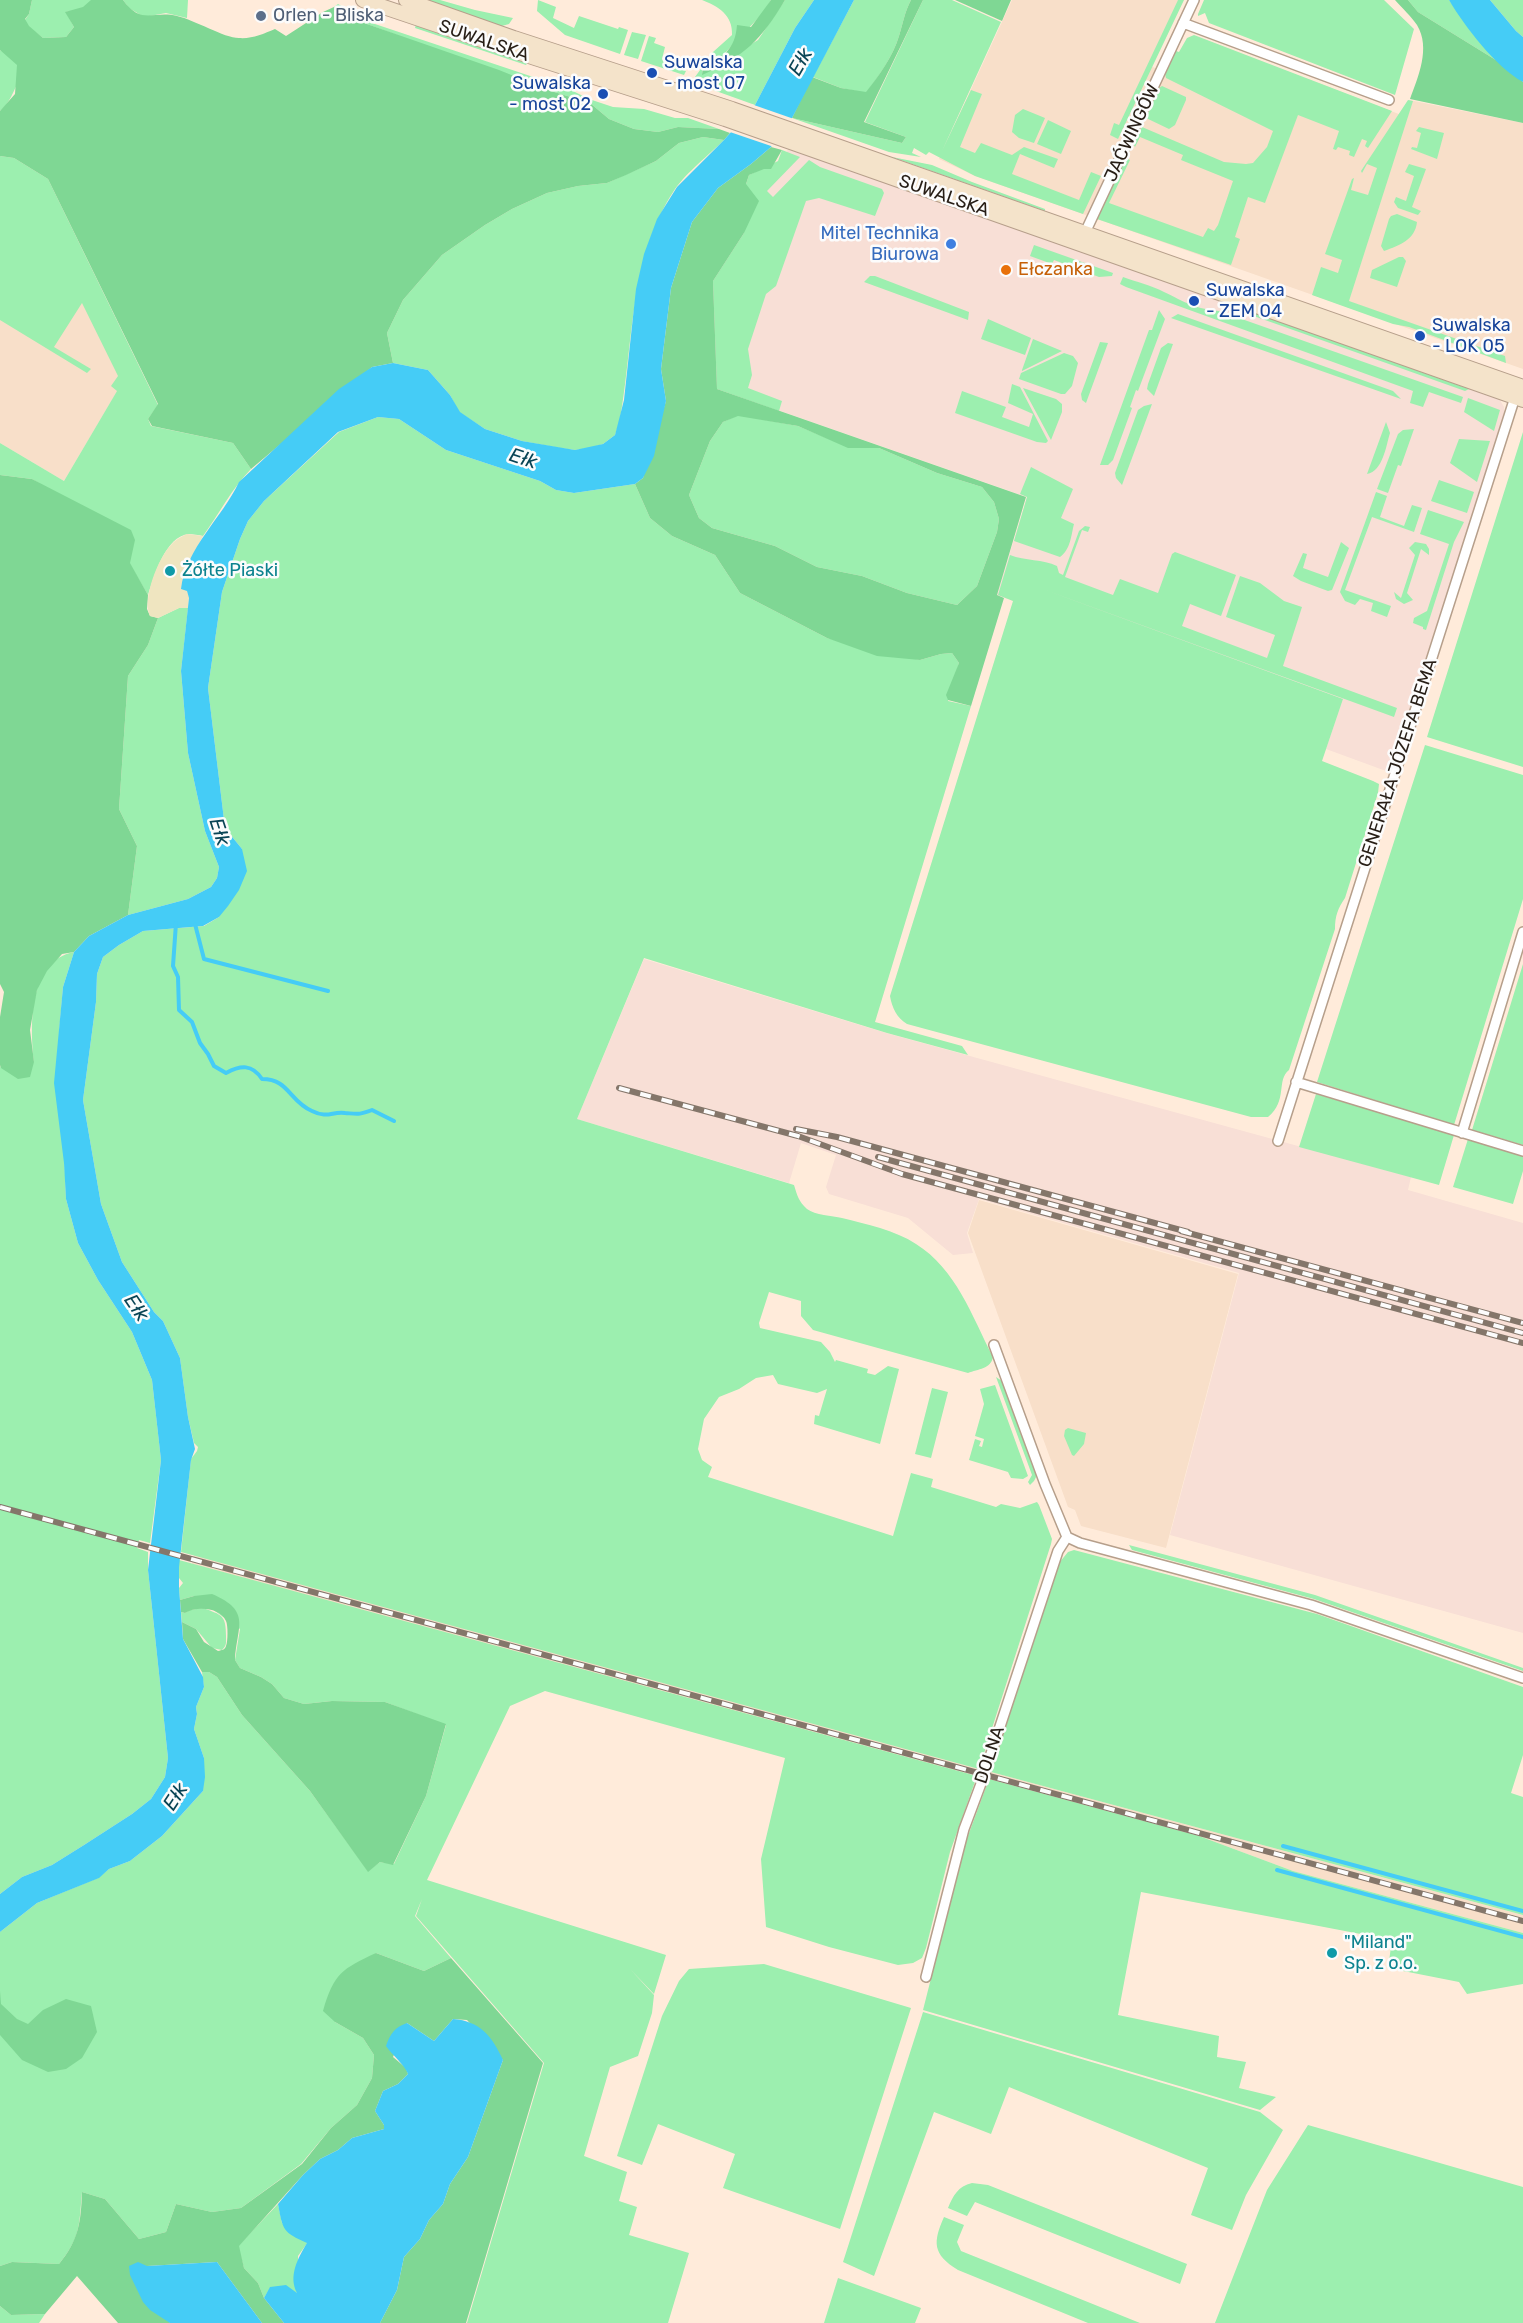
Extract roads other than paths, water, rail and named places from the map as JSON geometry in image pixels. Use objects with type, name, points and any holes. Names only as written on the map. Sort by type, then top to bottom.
[{"type":"street","name":"SUWALSKA","points":[[363,0],[526,56],[729,114]]},
{"type":"street","name":"SUWALSKA","points":[[406,0],[1520,393]]},
{"type":"street","name":"JAĆWINGÓW","points":[[1082,238],[1194,0]]},
{"type":"street","points":[[1183,23],[1389,100]]},
{"type":"street","name":"GENERAŁA JÓZEFA BEMA","points":[[1278,1141],[1520,393]]},
{"type":"street","points":[[1462,1132],[1523,932]]},
{"type":"street","points":[[1296,1082],[1523,1151]]},
{"type":"street","points":[[994,1345],[1067,1537],[1080,1543],[1311,1605],[1523,1678]]},
{"type":"street","name":"DOLNA","points":[[926,1977],[963,1828],[982,1781],[1058,1551],[1067,1537]]},
{"type":"water","name":"Ełk","points":[[814,0],[854,0],[792,118],[771,147],[718,188],[692,222],[671,288],[661,369],[666,401],[654,456],[643,478],[635,484],[574,493],[556,490],[540,481],[446,450],[399,419],[378,417],[338,432],[264,501],[248,521],[240,539],[222,592],[208,688],[225,828],[242,849],[247,871],[239,890],[219,917],[203,926],[143,931],[103,957],[97,974],[96,1002],[83,1100],[101,1204],[122,1262],[154,1312],[163,1321],[180,1358],[195,1449],[191,1460],[179,1567],[179,1588],[183,1639],[203,1677],[204,1687],[196,1707],[194,1729],[204,1758],[203,1791],[162,1836],[130,1861],[109,1869],[99,1878],[37,1903],[0,1932],[0,1894],[22,1877],[52,1865],[84,1845],[151,1799],[165,1777],[168,1758],[148,1570],[161,1460],[152,1380],[132,1332],[98,1280],[78,1243],[66,1199],[54,1083],[63,987],[74,952],[89,936],[128,915],[188,899],[211,887],[217,878],[219,867],[205,831],[188,753],[181,671],[189,598],[187,591],[181,589],[184,574],[197,547],[239,482],[339,389],[372,367],[393,363],[428,370],[450,395],[460,412],[485,429],[522,441],[575,450],[603,444],[615,435],[624,400],[636,289],[644,254],[657,219],[677,187],[755,105],[795,28]]},
{"type":"water","points":[[1449,0],[1490,0],[1523,37],[1523,82],[1502,67],[1482,46]]},
{"type":"water","points":[[453,2019],[471,2023],[484,2031],[503,2060],[468,2157],[450,2184],[443,2204],[429,2220],[420,2239],[404,2257],[397,2290],[380,2323],[284,2323],[264,2298],[270,2287],[286,2285],[297,2293],[294,2287],[294,2274],[307,2243],[285,2230],[278,2204],[320,2159],[338,2150],[352,2138],[384,2129],[375,2111],[383,2091],[398,2084],[408,2074],[386,2046],[394,2032],[407,2023],[434,2041]]},
{"type":"water","points":[[138,2262],[147,2266],[217,2262],[262,2323],[170,2323],[150,2310],[143,2302],[130,2275],[129,2266]]},
{"type":"waterway","points":[[176,923],[173,966],[178,977],[179,1010],[192,1022],[200,1043],[214,1066],[226,1073],[241,1067],[250,1068],[262,1079],[284,1086],[304,1107],[317,1113],[358,1114],[372,1110],[394,1121]]},
{"type":"waterway","points":[[195,924],[204,959],[328,991]]},
{"type":"waterway","points":[[1283,1846],[1523,1911]]},
{"type":"waterway","points":[[1277,1870],[1523,1937]]},
{"type":"railway","points":[[619,1088],[798,1136],[902,1174],[1523,1343]]},
{"type":"railway","points":[[796,1129],[837,1137],[1188,1232]]},
{"type":"railway","points":[[878,1157],[1523,1333]]},
{"type":"railway","points":[[1181,1231],[1523,1323]]},
{"type":"railway","points":[[0,1507],[1523,1921]]},
{"type":"place","name":"Orlen - Bliska","points":[[261,16]]},
{"type":"place","name":"Suwalska - most 07","points":[[652,73]]},
{"type":"place","name":"Suwalska - most 02","points":[[603,94]]},
{"type":"place","name":"Mitel Technika Biurowa","points":[[951,244]]},
{"type":"place","name":"Ełczanka","points":[[1006,270]]},
{"type":"place","name":"Suwalska - ZEM 04","points":[[1194,301]]},
{"type":"place","name":"Suwalska - LOK 05","points":[[1420,336]]},
{"type":"place","name":"Żółte Piaski","points":[[170,571]]},
{"type":"place","name":"\"Miland\" Sp. z o.o.","points":[[1332,1953]]}]
